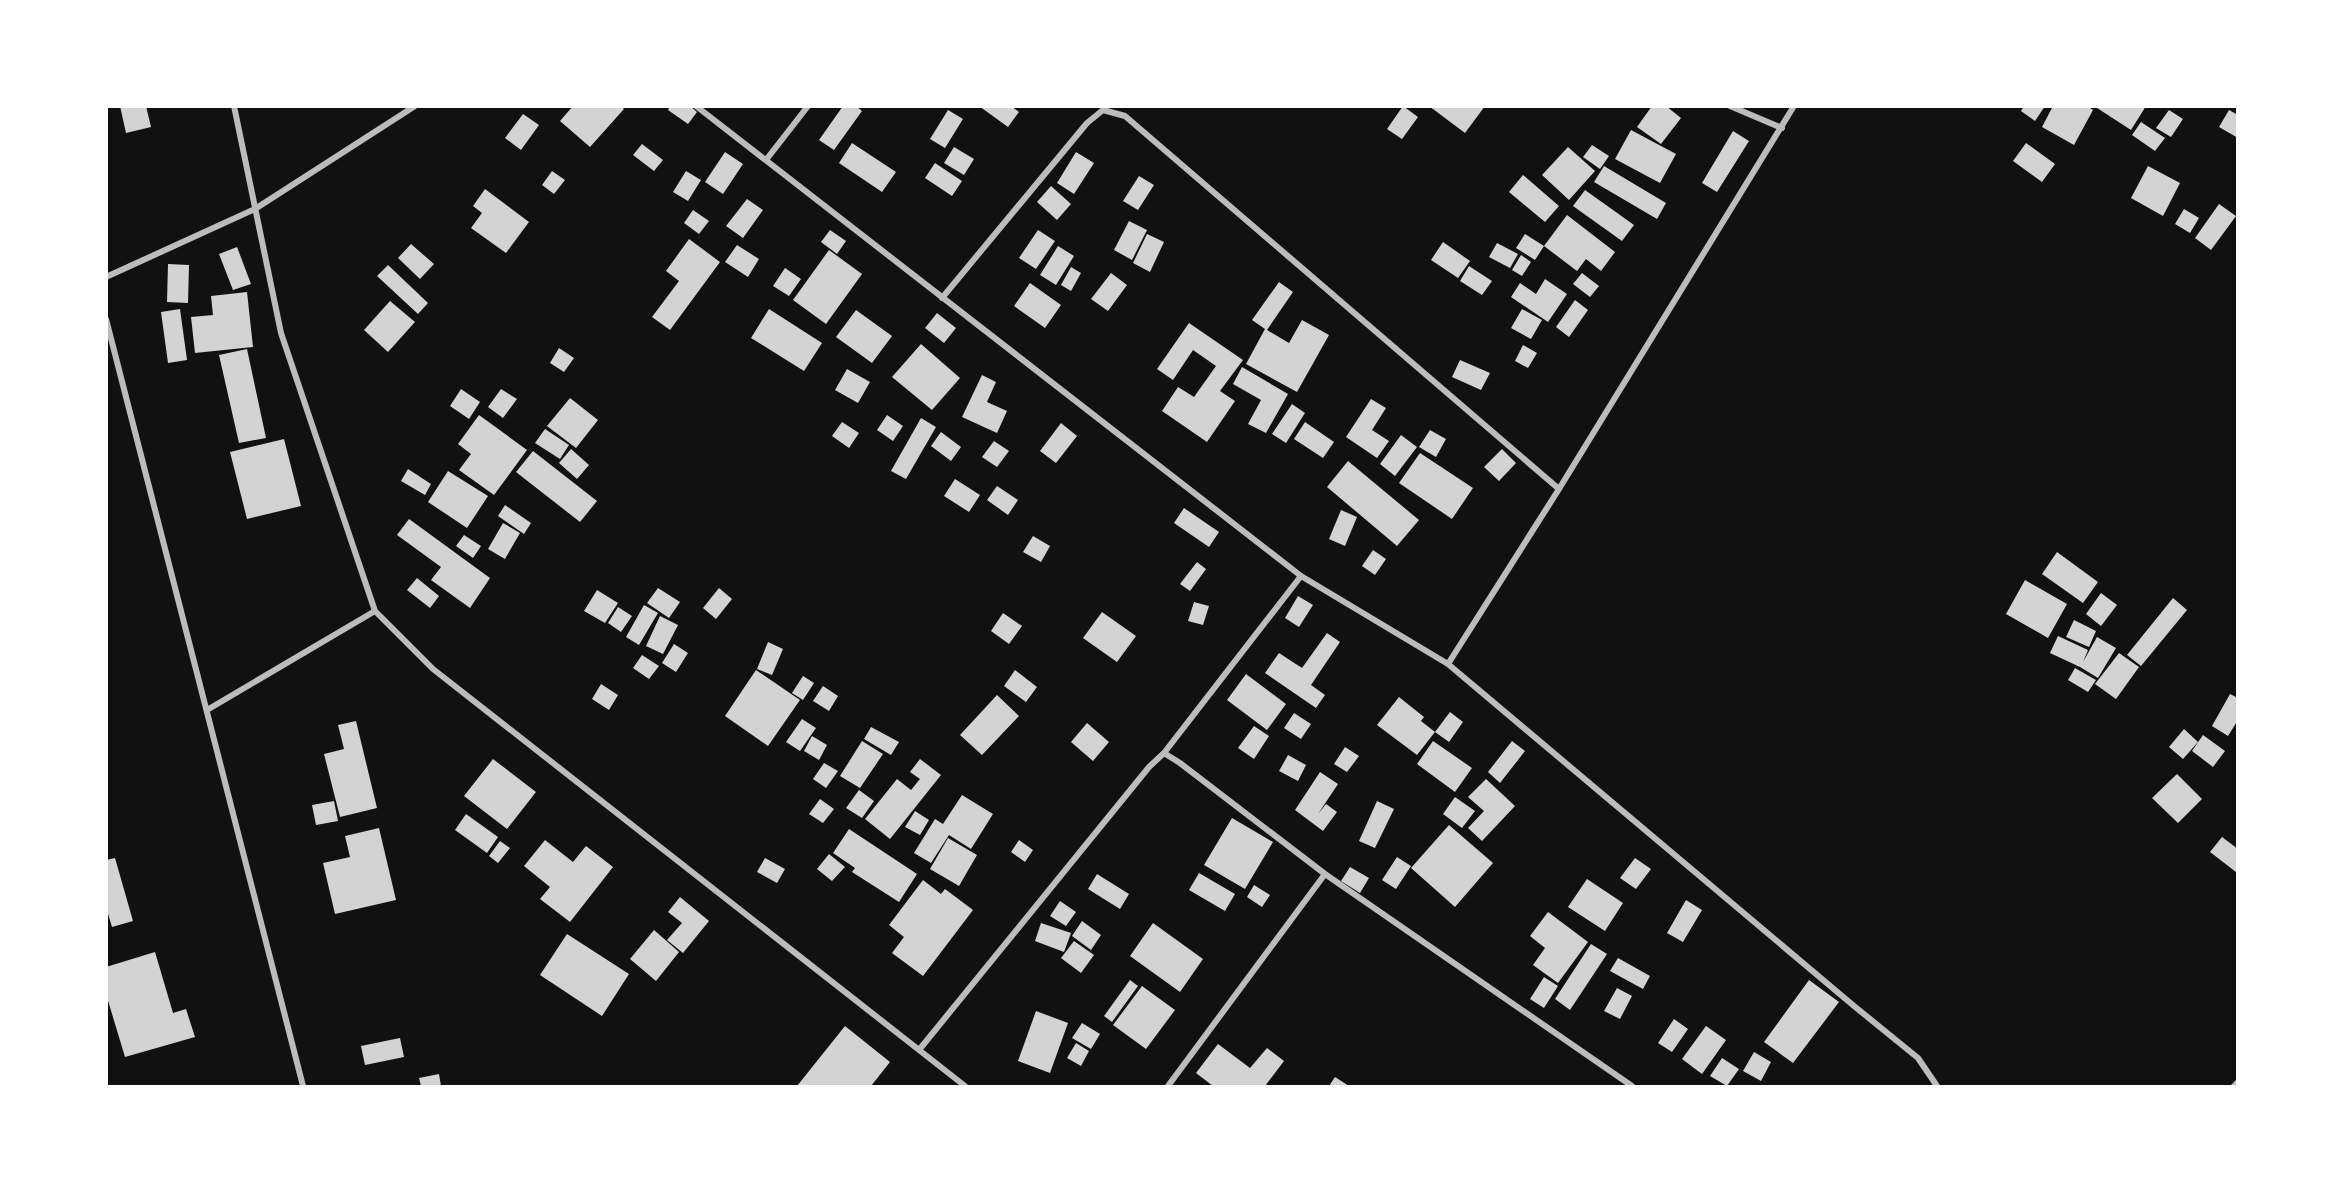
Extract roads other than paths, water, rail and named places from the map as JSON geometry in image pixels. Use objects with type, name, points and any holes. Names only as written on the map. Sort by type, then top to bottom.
[{"type":"street","points":[[234,106],[281,333],[375,611],[433,669],[966,1086]]},
{"type":"street","points":[[106,277],[255,209],[415,106]]},
{"type":"street","points":[[696,106],[1300,576],[1448,664],[1918,1058],[1937,1086]]},
{"type":"street","points":[[766,160],[808,106]]},
{"type":"street","points":[[1730,106],[1782,128]]},
{"type":"street","points":[[1448,664],[1559,489],[1794,106]]},
{"type":"street","points":[[942,298],[1087,123],[1103,110],[1125,116],[1559,489]]},
{"type":"street","points":[[106,319],[303,1086]]},
{"type":"street","points":[[919,1050],[1149,767],[1164,753],[1300,576]]},
{"type":"street","points":[[207,710],[375,611]]},
{"type":"street","points":[[1164,753],[1325,874],[1632,1086]]},
{"type":"street","points":[[1168,1086],[1325,874]]},
{"type":"street","points":[[2234,1086],[2238,1082]]}]
